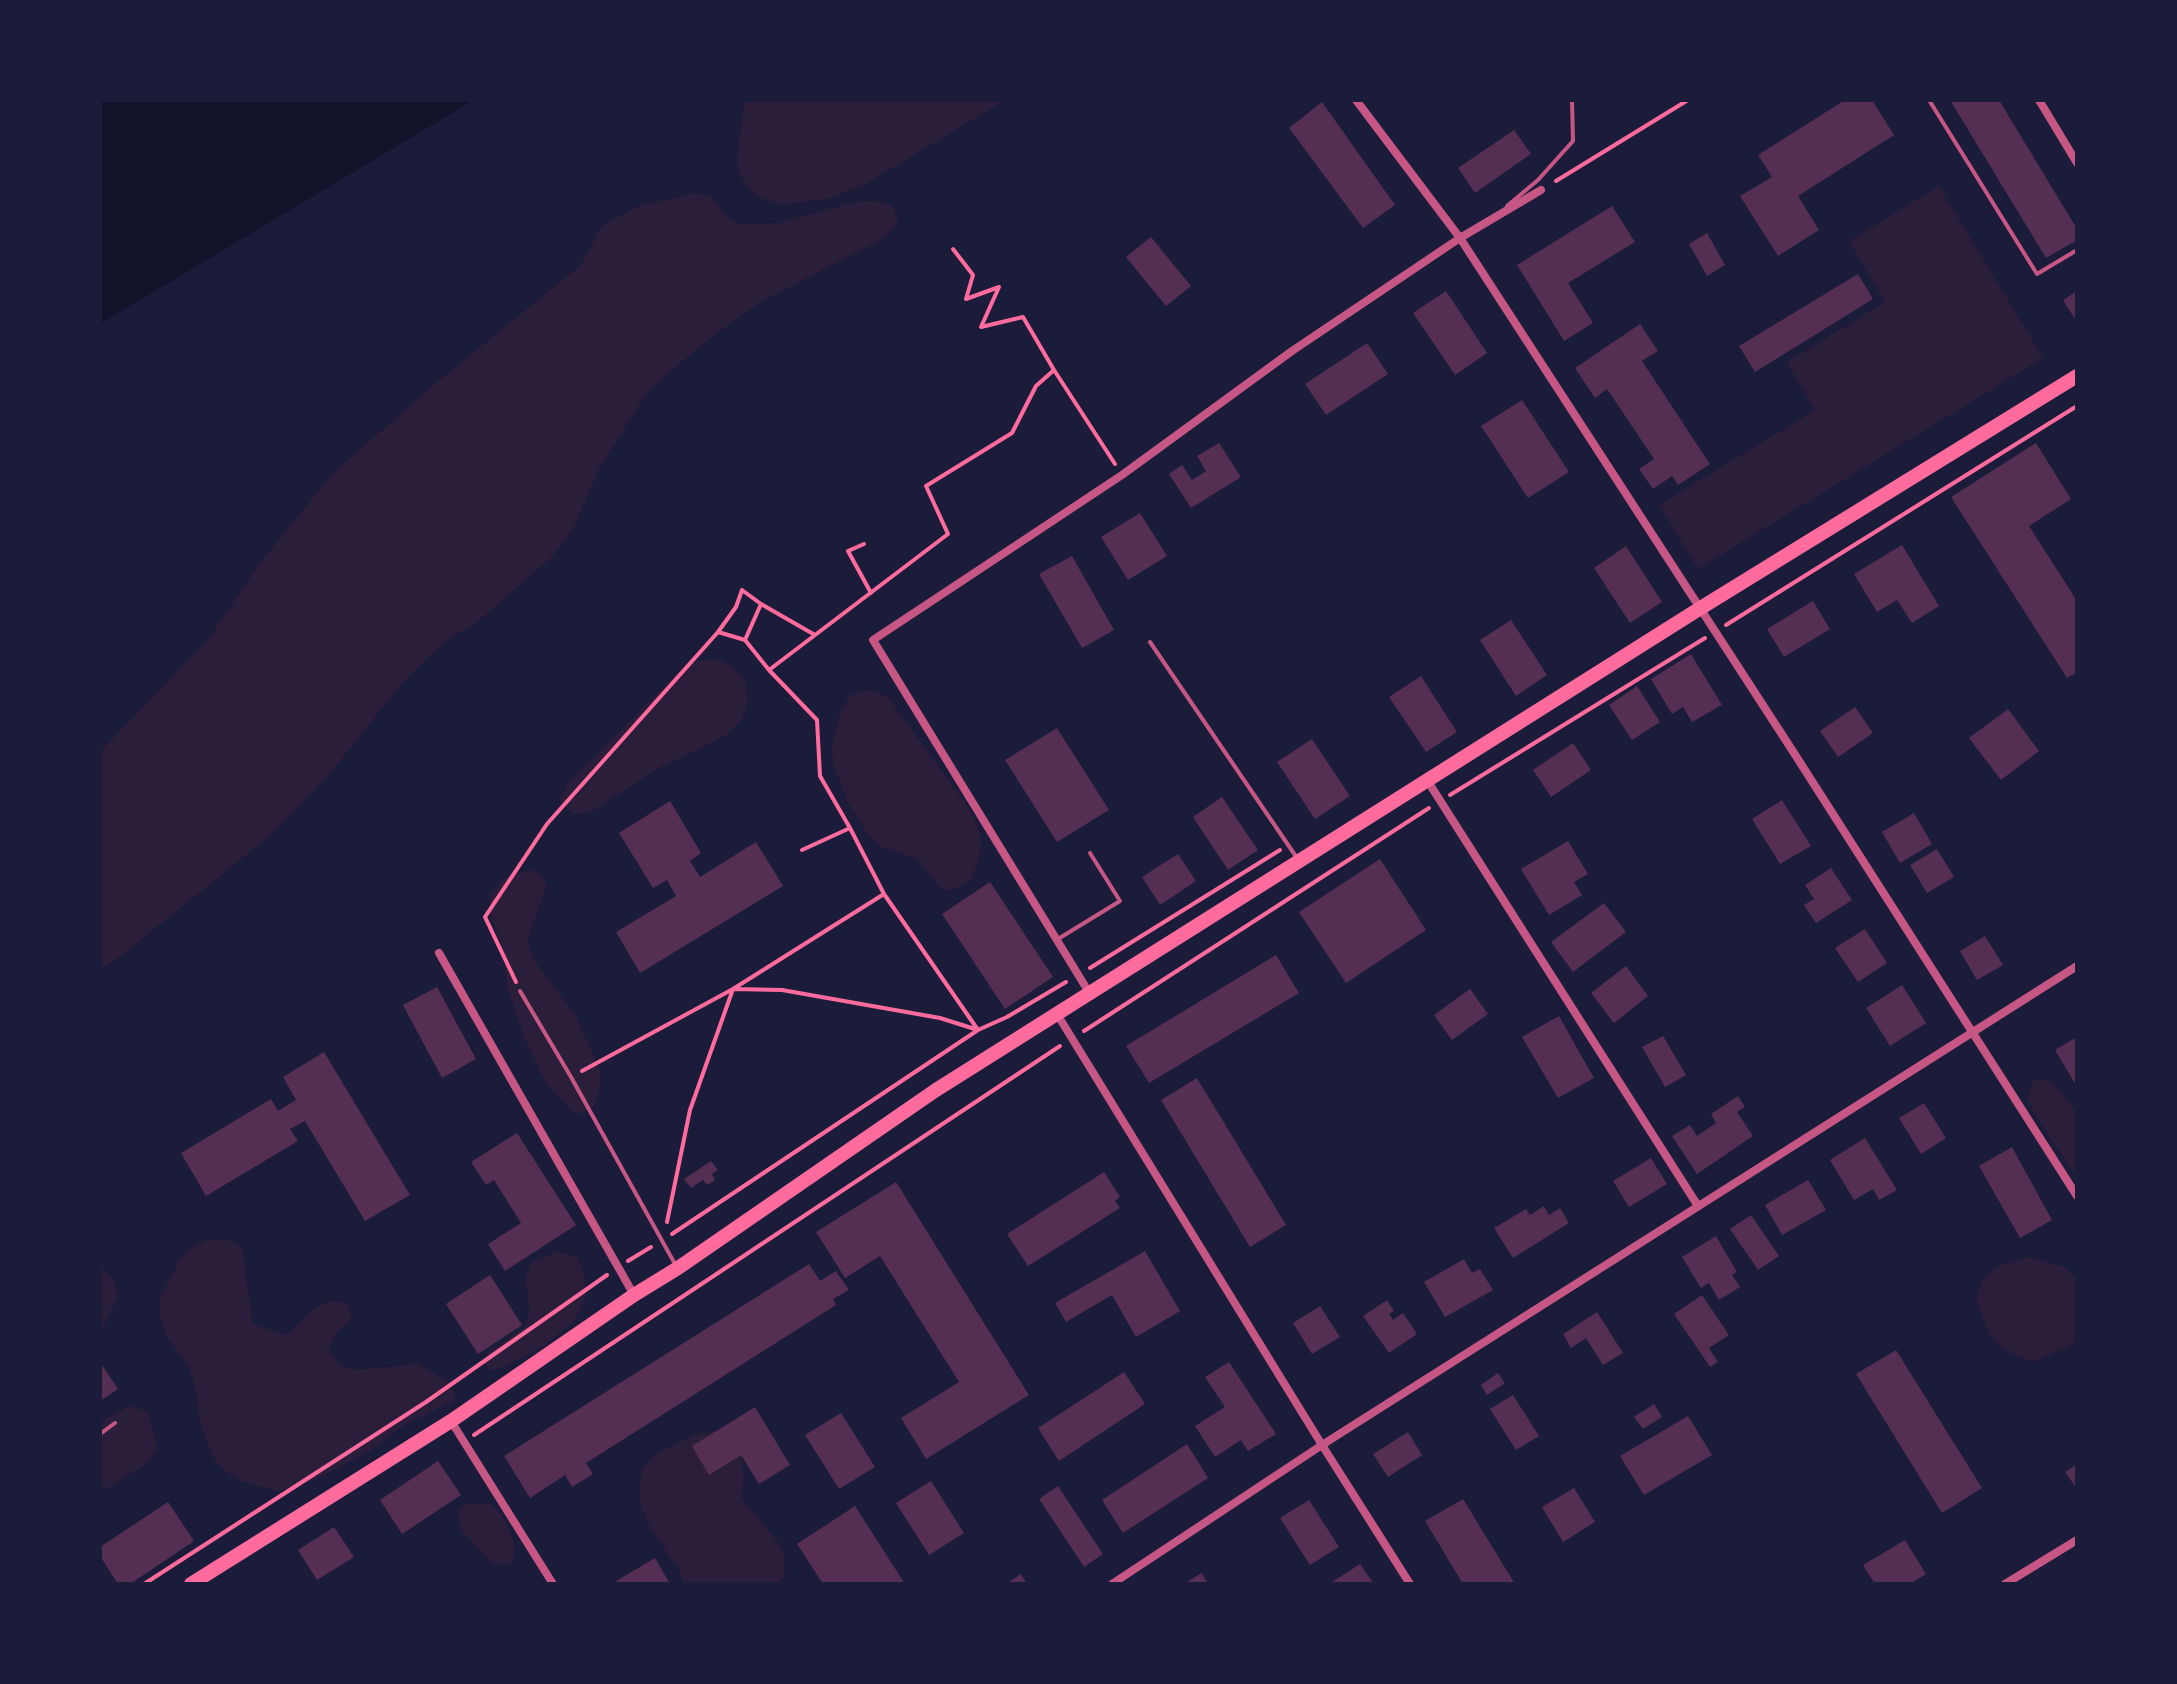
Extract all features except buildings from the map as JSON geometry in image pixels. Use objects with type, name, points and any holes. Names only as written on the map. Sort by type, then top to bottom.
[{"type":"main road","points":[[191,1584],[451,1421],[936,1090],[1699,609],[2077,376]]},
{"type":"street","points":[[1356,100],[1460,238],[1973,1030],[2077,1196]]},
{"type":"street","points":[[2039,100],[2077,163]]},
{"type":"street","points":[[1090,994],[873,640],[1122,475],[1292,351],[1460,238],[1541,190]]},
{"type":"street","points":[[1427,780],[1698,1206]]},
{"type":"street","points":[[439,953],[634,1295]]},
{"type":"street","points":[[1112,1584],[1322,1445],[2077,966]]},
{"type":"street","points":[[1057,1014],[1410,1584]]},
{"type":"street","points":[[451,1421],[553,1584]]},
{"type":"street","points":[[2005,1584],[2077,1540]]},
{"type":"lane","points":[[1499,213],[1538,180],[1573,141],[1572,100]]},
{"type":"lane","points":[[1929,100],[2037,274],[2077,250]]},
{"type":"lane","points":[[1150,642],[1298,861]]},
{"type":"lane","points":[[1056,940],[1120,901],[1090,853]]},
{"type":"lane","points":[[520,991],[678,1268]]},
{"type":"lane","points":[[100,1434],[115,1423]]},
{"type":"path","points":[[1541,190],[1688,100]]},
{"type":"path","points":[[953,249],[973,275],[966,299],[999,287],[981,327],[1023,317],[1122,475]]},
{"type":"path","points":[[769,670],[948,534],[926,486],[1012,433],[1036,386],[1054,370]]},
{"type":"path","points":[[465,1441],[1073,1038],[1441,800],[2077,406]]},
{"type":"path","points":[[864,544],[848,551],[871,593]]},
{"type":"path","points":[[520,991],[485,917],[547,824],[718,632],[736,607],[742,590],[815,635]]},
{"type":"path","points":[[745,640],[761,604]]},
{"type":"path","points":[[718,632],[745,640],[817,720],[820,776],[884,894],[978,1030],[940,1018],[782,990],[733,989]]},
{"type":"path","points":[[802,850],[850,828]]},
{"type":"path","points":[[571,1077],[733,989],[884,894]]},
{"type":"path","points":[[144,1584],[426,1402],[618,1267],[663,1240],[690,1110],[733,989]]},
{"type":"shaded area","points":[[100,100],[474,100],[100,324]]},
{"type":"shaded area","points":[[745,100],[1005,100],[864,185],[830,198],[775,203],[758,196],[745,184],[738,168]]},
{"type":"shaded area","points":[[1939,186],[2043,358],[1698,569],[1659,505],[1815,410],[1787,362],[1885,302],[1849,241]]},
{"type":"shaded area","points":[[696,193],[714,198],[724,214],[740,224],[779,223],[854,202],[873,201],[893,205],[898,223],[886,237],[760,302],[705,342],[648,391],[599,468],[575,525],[553,556],[477,622],[443,643],[403,682],[332,771],[273,833],[100,970],[100,752],[207,641],[263,559],[334,472],[442,378],[581,265],[602,226],[638,206]]},
{"type":"shaded area","points":[[717,659],[733,667],[745,682],[748,701],[742,719],[729,733],[658,768],[591,812],[573,814],[560,800],[568,783],[680,671],[698,661]]},
{"type":"shaded area","points":[[869,690],[887,696],[968,807],[977,824],[981,842],[979,860],[970,881],[949,891],[941,889],[917,859],[882,847],[867,834],[847,800],[833,764],[832,745],[841,710],[851,695]]},
{"type":"shaded area","points":[[538,870],[547,886],[527,940],[532,957],[576,1017],[600,1070],[600,1090],[593,1107],[576,1115],[552,1090],[525,1039],[507,986],[503,949],[490,913],[491,894],[502,880],[520,872]]},
{"type":"shaded area","points":[[2034,1080],[2052,1081],[2077,1113],[2077,1178],[2027,1097]]},
{"type":"shaded area","points":[[226,1239],[242,1248],[253,1324],[287,1335],[312,1310],[329,1301],[346,1302],[352,1319],[337,1332],[328,1349],[339,1365],[357,1370],[418,1364],[450,1382],[456,1400],[404,1425],[373,1449],[315,1480],[278,1491],[241,1481],[225,1471],[213,1457],[200,1422],[195,1384],[188,1366],[166,1335],[160,1316],[160,1297],[179,1261],[191,1248],[207,1240]]},
{"type":"shaded area","points":[[558,1252],[576,1256],[584,1272],[586,1297],[574,1321],[544,1346],[501,1369],[489,1369],[485,1362],[488,1353],[526,1326],[530,1309],[525,1279],[532,1261]]},
{"type":"shaded area","points":[[2030,1257],[2064,1267],[2077,1278],[2077,1338],[2069,1346],[2033,1362],[2002,1349],[1989,1334],[1976,1299],[1982,1281],[1995,1267]]},
{"type":"shaded area","points":[[100,1268],[104,1268],[114,1281],[118,1296],[100,1332]]},
{"type":"shaded area","points":[[130,1406],[148,1412],[157,1449],[146,1464],[100,1493],[100,1422]]},
{"type":"shaded area","points":[[715,1432],[733,1438],[741,1455],[744,1479],[741,1497],[776,1540],[784,1556],[785,1575],[778,1584],[684,1584],[641,1507],[639,1488],[643,1468],[655,1454],[695,1435]]},
{"type":"shaded area","points":[[464,1504],[491,1504],[503,1517],[513,1540],[511,1564],[492,1563],[462,1531],[458,1512]]}]
